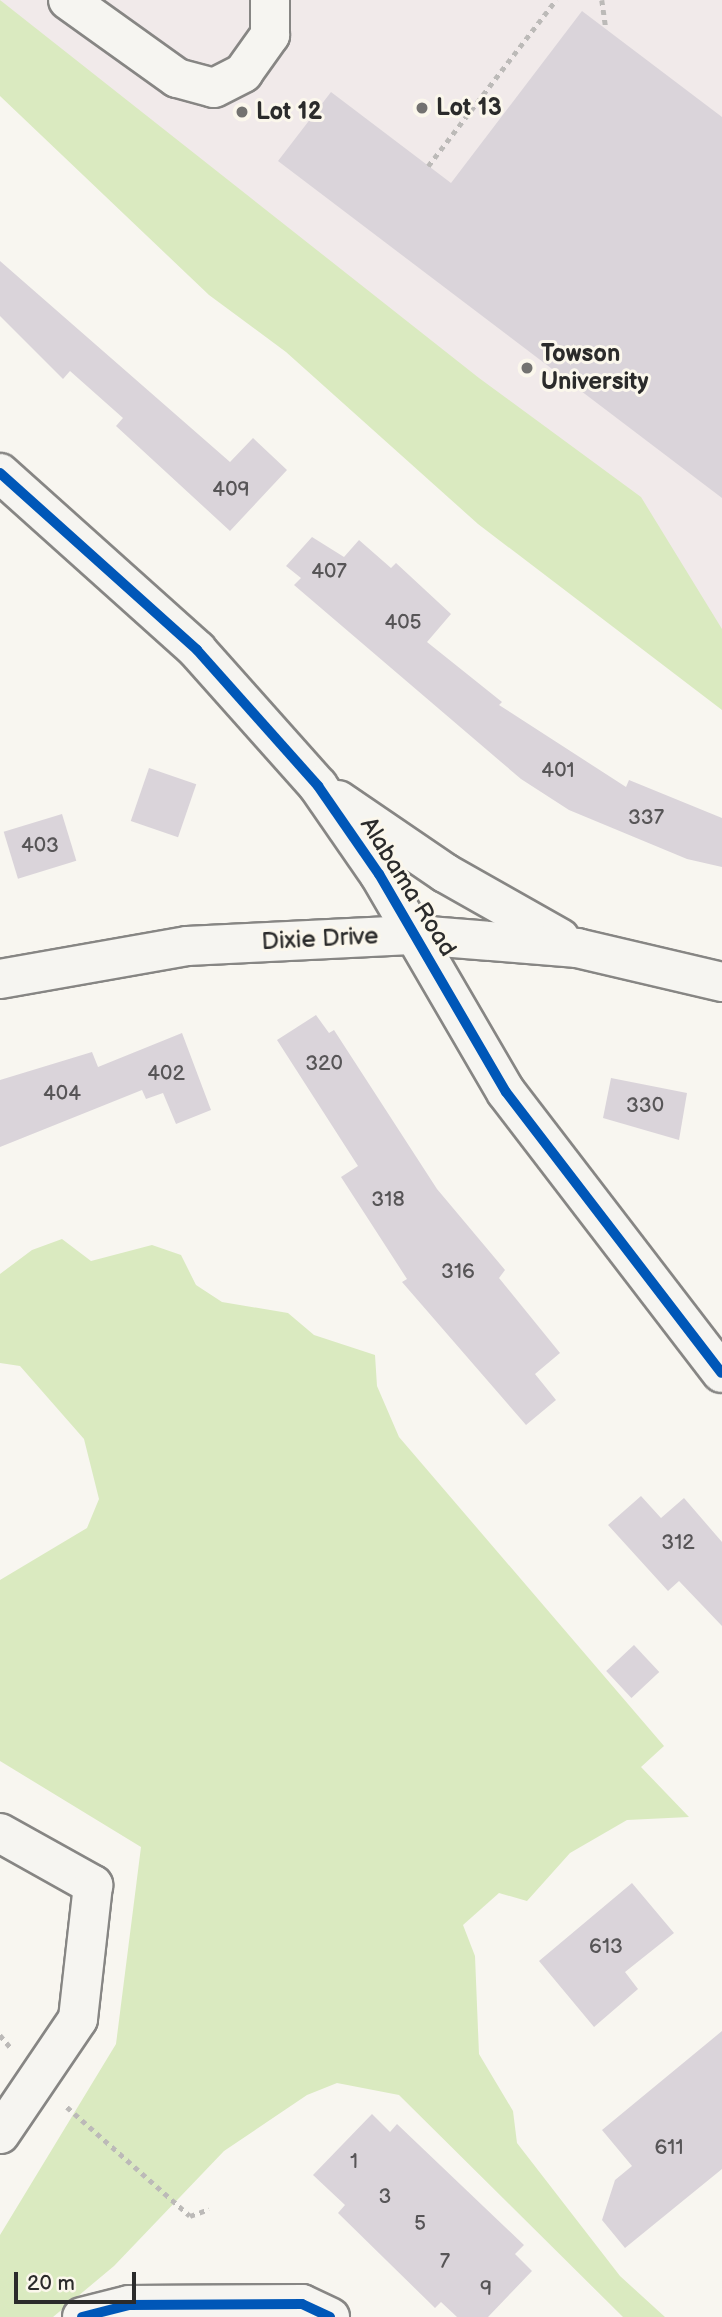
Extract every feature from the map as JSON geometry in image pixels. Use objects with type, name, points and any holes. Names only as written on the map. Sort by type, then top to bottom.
[{"type":"street","points":[[68,0],[177,78],[214,88],[243,74],[270,35],[270,0]]},
{"type":"street","name":"Alabama Road","points":[[0,473],[197,650],[318,786],[416,935],[506,1092],[722,1373]]},
{"type":"street","points":[[318,786],[445,873],[577,948]]},
{"type":"street","name":"Dixie Drive","points":[[0,979],[187,946],[416,935],[577,948],[722,982]]},
{"type":"street","points":[[0,1833],[93,1885],[78,2019],[0,2134]]},
{"type":"street","points":[[82,2317],[129,2305],[289,2304],[330,2317]]},
{"type":"path","points":[[428,166],[556,0]]},
{"type":"path","points":[[602,0],[606,29]]},
{"type":"path","points":[[0,2035],[36,2081],[190,2216],[209,2209]]},
{"type":"shaded area","name":"Towson University","points":[[0,0],[722,0],[722,699]]},
{"type":"green space","points":[[0,0],[479,378],[641,497],[722,629],[722,710],[478,524],[286,352],[209,295],[0,96]]},
{"type":"green space","points":[[62,1239],[91,1261],[152,1245],[181,1255],[196,1285],[222,1302],[288,1313],[314,1335],[375,1355],[377,1386],[399,1437],[664,1746],[641,1767],[689,1817],[627,1820],[570,1853],[527,1901],[499,1893],[463,1925],[475,1956],[479,2054],[513,2111],[517,2143],[620,2276],[665,2317],[623,2317],[399,2095],[337,2083],[307,2095],[224,2151],[114,2266],[53,2317],[0,2317],[0,2235],[116,2044],[141,1847],[0,1761],[0,1580],[87,1528],[99,1499],[84,1439],[20,1366],[0,1363],[0,1274],[32,1250]]},
{"type":"building","points":[[582,11],[722,117],[722,498],[278,161],[331,92],[451,183]]},
{"type":"building","points":[[0,261],[230,462],[253,438],[287,470],[230,531],[116,426],[123,418],[70,371],[63,379],[0,316]]},
{"type":"building","points":[[312,537],[344,557],[359,540],[391,568],[396,563],[451,614],[427,642],[502,702],[499,705],[626,787],[629,780],[722,818],[722,867],[687,859],[569,810],[521,779],[294,585],[301,578],[286,566]]},
{"type":"building","points":[[149,768],[196,784],[178,837],[131,821]]},
{"type":"building","points":[[62,814],[76,861],[18,879],[4,832]]},
{"type":"building","points":[[316,1015],[329,1033],[334,1030],[437,1189],[505,1270],[499,1278],[560,1353],[535,1374],[556,1400],[526,1425],[402,1282],[407,1279],[341,1177],[358,1166],[277,1040]]},
{"type":"building","points":[[182,1033],[211,1110],[176,1124],[163,1093],[146,1099],[142,1090],[0,1147],[0,1080],[92,1052],[98,1067]]},
{"type":"building","points":[[611,1078],[687,1093],[679,1140],[603,1118]]},
{"type":"building","points":[[641,1496],[661,1518],[684,1498],[722,1542],[722,1626],[679,1581],[668,1591],[608,1525]]},
{"type":"building","points":[[634,1645],[659,1672],[631,1698],[606,1671]]},
{"type":"building","points":[[632,1883],[674,1933],[625,1972],[638,1989],[594,2027],[539,1961]]},
{"type":"building","points":[[722,2031],[722,2169],[625,2248],[602,2220],[615,2180],[632,2166],[602,2130]]},
{"type":"building","points":[[372,2114],[390,2132],[397,2124],[524,2245],[515,2254],[532,2271],[488,2317],[457,2317],[441,2302],[435,2308],[338,2213],[345,2205],[313,2175]]},
{"type":"cycle path","points":[[0,473],[197,650],[318,786],[379,874],[506,1092],[722,1373]]},
{"type":"cycle path","points":[[82,2317],[129,2305],[302,2304],[330,2317]]},
{"type":"place","name":"Lot 13","points":[[422,108]]},
{"type":"place","name":"Lot 12","points":[[242,112]]},
{"type":"place","name":"Towson University","points":[[527,368]]}]
